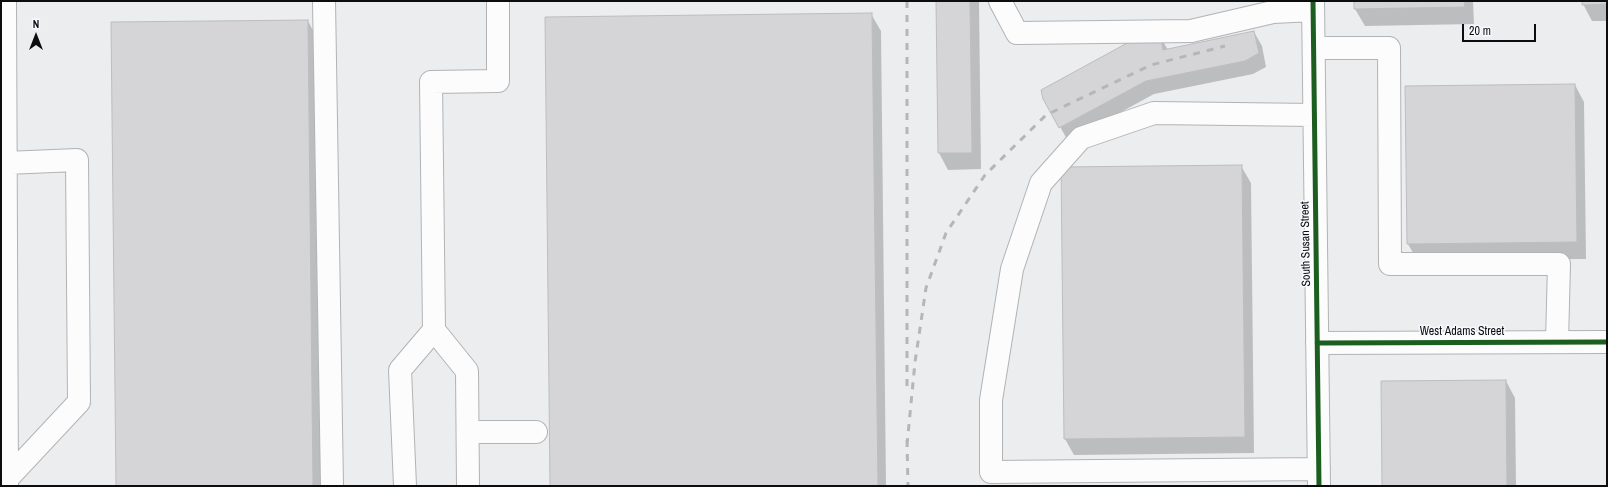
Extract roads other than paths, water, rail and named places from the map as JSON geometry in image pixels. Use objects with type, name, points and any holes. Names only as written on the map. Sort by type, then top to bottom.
[{"type":"street","points":[[5,1],[7,482]]},
{"type":"street","points":[[324,1],[332,486]]},
{"type":"street","points":[[468,486],[467,371],[434,330],[432,82],[498,82],[498,1]]},
{"type":"street","points":[[1000,1],[1017,33],[1192,31],[1273,12],[1313,5]]},
{"type":"street","name":"South Susan Street","points":[[1313,5],[1319,477]]},
{"type":"street","points":[[1314,48],[1389,48],[1390,264],[1559,264],[1557,342]]},
{"type":"street","points":[[1314,114],[1154,113],[1081,138],[1041,183],[1012,269],[991,400],[990,472],[1319,477]]},
{"type":"street","points":[[6,163],[77,160],[79,402],[7,482]]},
{"type":"street","points":[[405,486],[400,370],[434,330]]},
{"type":"street","name":"West Adams Street","points":[[1317,343],[1607,342]]},
{"type":"street","points":[[468,432],[536,432]]},
{"type":"railway","points":[[907,1],[907,390]]},
{"type":"railway","points":[[907,445],[915,362],[926,288],[946,233],[985,175],[1046,115],[1151,65],[1225,46]]},
{"type":"railway","points":[[907,440],[908,486]]}]
